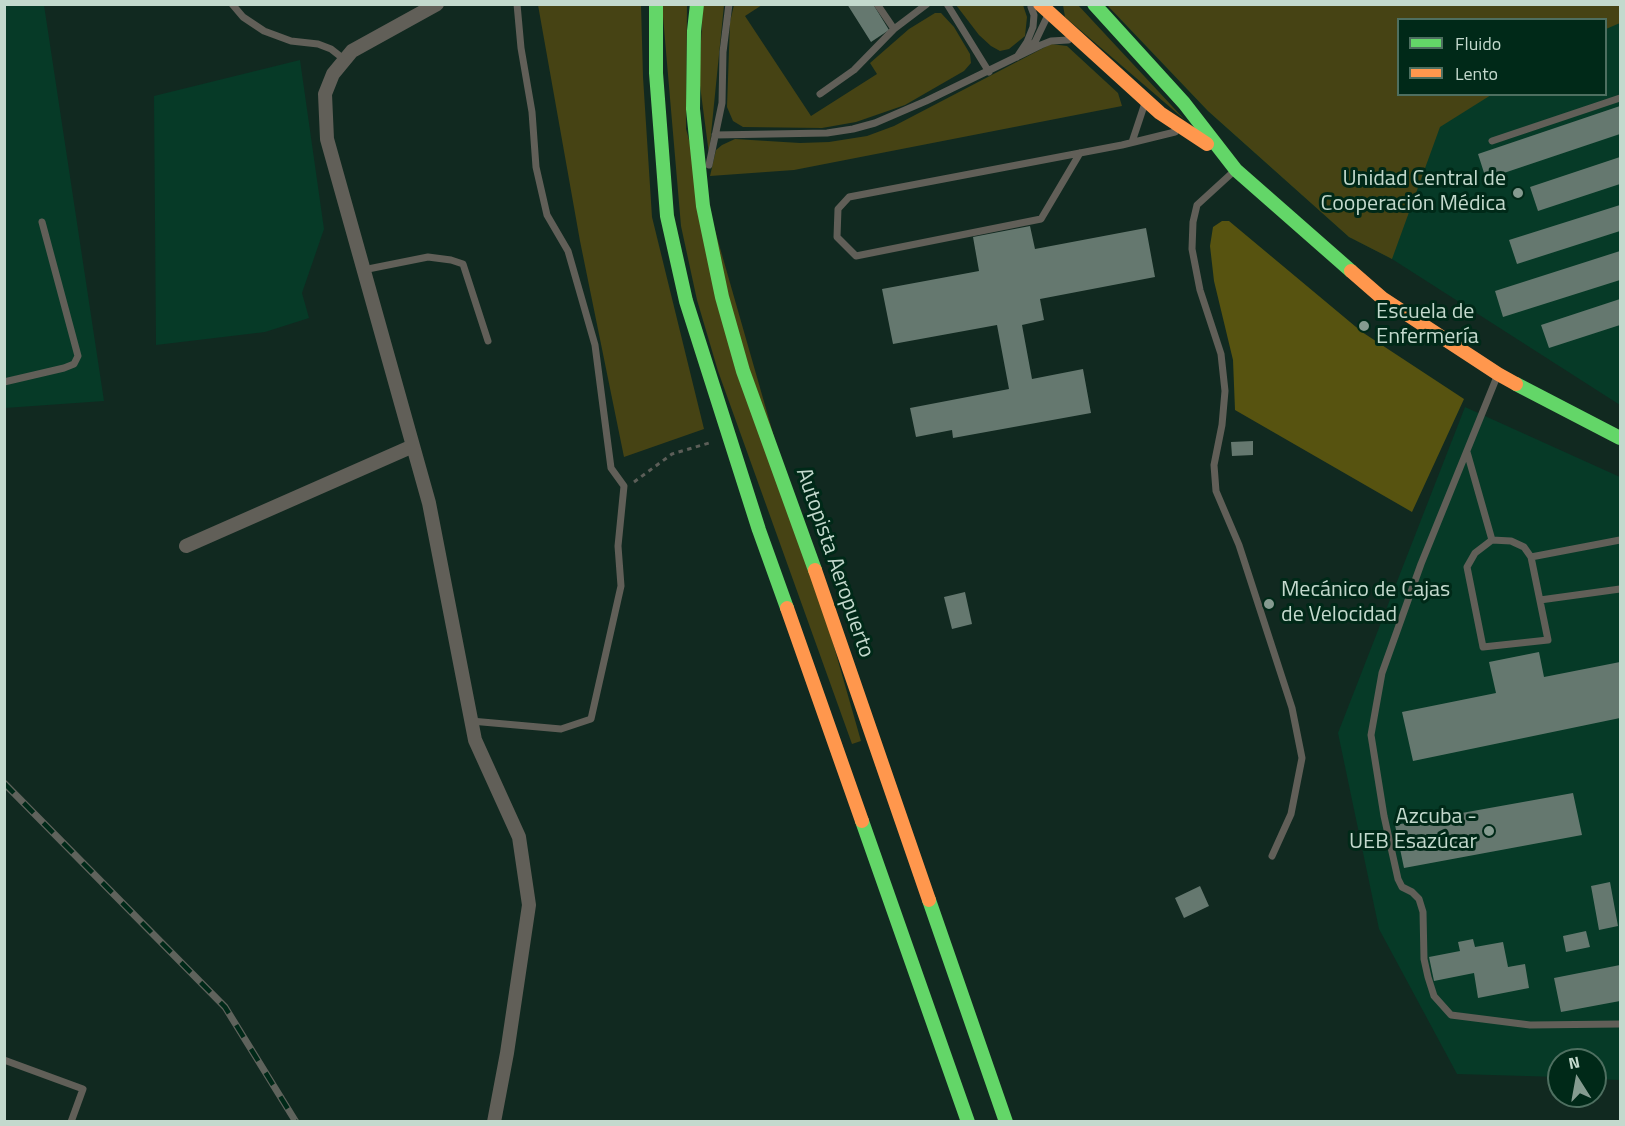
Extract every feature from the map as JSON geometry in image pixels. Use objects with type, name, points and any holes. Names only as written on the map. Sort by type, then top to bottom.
[{"type":"highway","points":[[656,4],[656,73],[667,216],[686,301],[759,530],[968,1122]]},
{"type":"highway","name":"Autopista Aeropuerto","points":[[697,4],[694,31],[693,109],[703,206],[722,297],[743,371],[826,600],[1005,1122]]},
{"type":"highway","points":[[1094,4],[1184,103],[1236,170],[1382,298],[1498,374],[1620,438]]},
{"type":"highway","points":[[1046,7],[1076,39],[1160,113],[1222,154]]},
{"type":"street","points":[[437,4],[352,51],[333,74],[325,94],[327,139],[429,503],[475,740],[519,837],[529,905],[507,1053],[494,1122]]},
{"type":"street","points":[[186,546],[413,446]]},
{"type":"lane","points":[[232,4],[243,17],[264,31],[291,41],[318,44],[331,49],[345,60]]},
{"type":"lane","points":[[471,721],[561,729],[591,719],[621,586],[618,546],[624,486],[611,468],[592,335],[568,251],[547,215],[536,167],[532,112],[521,48],[517,4]]},
{"type":"lane","points":[[714,256],[707,180],[722,103],[723,52],[729,4]]},
{"type":"lane","points":[[877,4],[894,30]]},
{"type":"lane","points":[[820,94],[854,70],[894,30],[927,4]]},
{"type":"lane","points":[[947,4],[989,72]]},
{"type":"lane","points":[[1017,58],[1033,27],[1034,15],[1030,4]]},
{"type":"lane","points":[[1017,58],[1035,42],[1046,7]]},
{"type":"lane","points":[[715,135],[827,133],[853,129],[875,123],[989,72],[1051,41],[1076,39]]},
{"type":"lane","points":[[1491,141],[1620,98]]},
{"type":"lane","points":[[1132,142],[1146,100]]},
{"type":"lane","points":[[1080,153],[1041,219],[856,256],[837,237],[838,209],[849,197],[1080,153],[1185,129]]},
{"type":"lane","points":[[1236,170],[1197,205],[1193,222],[1192,249],[1200,291],[1221,354],[1225,392],[1222,425],[1214,465],[1216,491],[1239,545],[1292,708],[1302,758],[1291,814],[1272,856]]},
{"type":"lane","points":[[4,382],[64,368],[74,364],[78,356],[42,222]]},
{"type":"lane","points":[[363,270],[428,257],[463,264],[488,341]]},
{"type":"lane","points":[[1498,374],[1421,564],[1382,672],[1371,735],[1384,816],[1398,879],[1402,887],[1419,899],[1423,912],[1424,959],[1434,996],[1451,1015],[1530,1025],[1620,1024]]},
{"type":"lane","points":[[1467,452],[1492,540]]},
{"type":"lane","points":[[1492,540],[1510,542],[1524,547],[1532,557],[1548,640],[1483,647],[1467,567],[1475,553],[1492,540]]},
{"type":"lane","points":[[1532,557],[1620,540]]},
{"type":"lane","points":[[1540,600],[1620,589]]},
{"type":"lane","points":[[4,1060],[83,1089],[71,1122]]},
{"type":"path","points":[[624,486],[637,480],[672,454],[728,437]]},
{"type":"shaded area","points":[[1620,4],[1620,23],[1607,29],[1607,18],[1397,18],[1397,96],[1489,96],[1440,127],[1392,259],[1349,237],[1208,111],[1107,5]]},
{"type":"shaded area","points":[[5,5],[44,5],[104,401],[5,408]]},
{"type":"shaded area","points":[[538,5],[641,5],[652,217],[704,429],[624,457],[580,241]]},
{"type":"shaded area","points":[[662,5],[687,5],[686,129],[861,741],[852,744],[718,371],[697,300],[681,226]]},
{"type":"shaded area","points":[[703,5],[724,5],[709,154],[699,78]]},
{"type":"shaded area","points":[[734,5],[762,5],[745,16],[811,116],[877,74],[870,63],[909,29],[935,13],[941,13],[954,27],[970,54],[971,63],[964,71],[905,105],[856,122],[822,128],[743,127],[733,121],[727,107],[730,22]]},
{"type":"shaded area","points":[[956,5],[1023,5],[1027,17],[1025,36],[1009,49],[1000,51],[979,35]]},
{"type":"shaded area","points":[[1063,5],[1078,5],[1185,120],[1065,17]]},
{"type":"shaded area","points":[[1620,5],[1620,405],[1392,259],[1349,237],[1208,111],[1120,19]]},
{"type":"shaded area","points":[[1051,44],[1067,46],[1118,93],[1122,106],[794,170],[710,176],[716,150],[735,139],[800,143],[829,142],[867,136],[894,126]]},
{"type":"shaded area","points":[[300,60],[324,229],[302,293],[309,318],[265,332],[156,345],[154,96]]},
{"type":"shaded area","points":[[1222,221],[1229,221],[1362,332],[1464,399],[1412,512],[1235,410],[1233,360],[1214,281],[1210,246],[1213,227]]},
{"type":"shaded area","name":"Azcuba - UEB Esazúcar","points":[[1465,407],[1620,477],[1620,1080],[1607,1079],[1607,1048],[1547,1048],[1547,1077],[1457,1074],[1379,929],[1338,733]]},
{"type":"building","points":[[847,4],[873,4],[889,30],[871,42]]},
{"type":"building","points":[[1620,106],[1620,134],[1486,179],[1478,154]]},
{"type":"building","points":[[1620,157],[1620,184],[1538,211],[1530,187]]},
{"type":"building","points":[[1620,205],[1620,231],[1517,264],[1509,240]]},
{"type":"building","points":[[1030,226],[1035,249],[1146,228],[1155,277],[1040,299],[1044,320],[1022,325],[1032,379],[1083,369],[1091,413],[953,438],[952,430],[916,437],[910,408],[1009,389],[997,325],[893,344],[882,289],[979,271],[973,237]]},
{"type":"building","points":[[1620,251],[1620,280],[1503,317],[1495,291]]},
{"type":"building","points":[[1620,299],[1620,325],[1549,348],[1541,325]]},
{"type":"building","points":[[1253,441],[1253,455],[1232,456],[1231,442]]},
{"type":"building","points":[[965,592],[972,624],[952,629],[944,597]]},
{"type":"building","points":[[1539,652],[1544,677],[1620,662],[1620,718],[1413,761],[1402,712],[1496,693],[1489,662]]},
{"type":"building","points":[[1573,793],[1582,835],[1404,868],[1395,825]]},
{"type":"building","points":[[1610,882],[1618,926],[1599,930],[1591,886]]},
{"type":"building","points":[[1200,886],[1209,906],[1184,918],[1175,898]]},
{"type":"building","points":[[1586,931],[1590,947],[1566,952],[1563,936]]},
{"type":"building","points":[[1473,939],[1475,947],[1503,942],[1508,967],[1525,964],[1529,988],[1478,998],[1474,973],[1434,981],[1429,957],[1460,951],[1458,942]]},
{"type":"building","points":[[1620,965],[1620,1001],[1561,1012],[1554,978]]},
{"type":"railway","points":[[4,783],[225,1007],[296,1122]]},
{"type":"traffic: fast","points":[[656,4],[656,73],[667,216],[686,301],[759,530],[787,608]]},
{"type":"traffic: fast","points":[[697,4],[694,31],[693,109],[703,206],[722,297],[743,371],[815,570]]},
{"type":"traffic: fast","points":[[1094,4],[1184,103],[1236,170],[1351,271]]},
{"type":"traffic: fast","points":[[1516,384],[1620,438]]},
{"type":"traffic: fast","points":[[862,821],[968,1122]]},
{"type":"traffic: fast","points":[[929,900],[1006,1122]]},
{"type":"traffic: slow","points":[[1040,4],[1160,113],[1207,144]]},
{"type":"traffic: slow","points":[[1351,271],[1382,298],[1516,384]]},
{"type":"traffic: slow","points":[[815,570],[929,900]]},
{"type":"traffic: slow","points":[[787,608],[862,821]]},
{"type":"place","name":"Unidad Central de Cooperación Médica","points":[[1518,193]]},
{"type":"place","name":"Escuela de Enfermería","points":[[1364,326]]},
{"type":"place","name":"Mecánico de Cajas de Velocidad","points":[[1269,604]]},
{"type":"place","name":"Azcuba - UEB Esazúcar","points":[[1489,831]]}]
